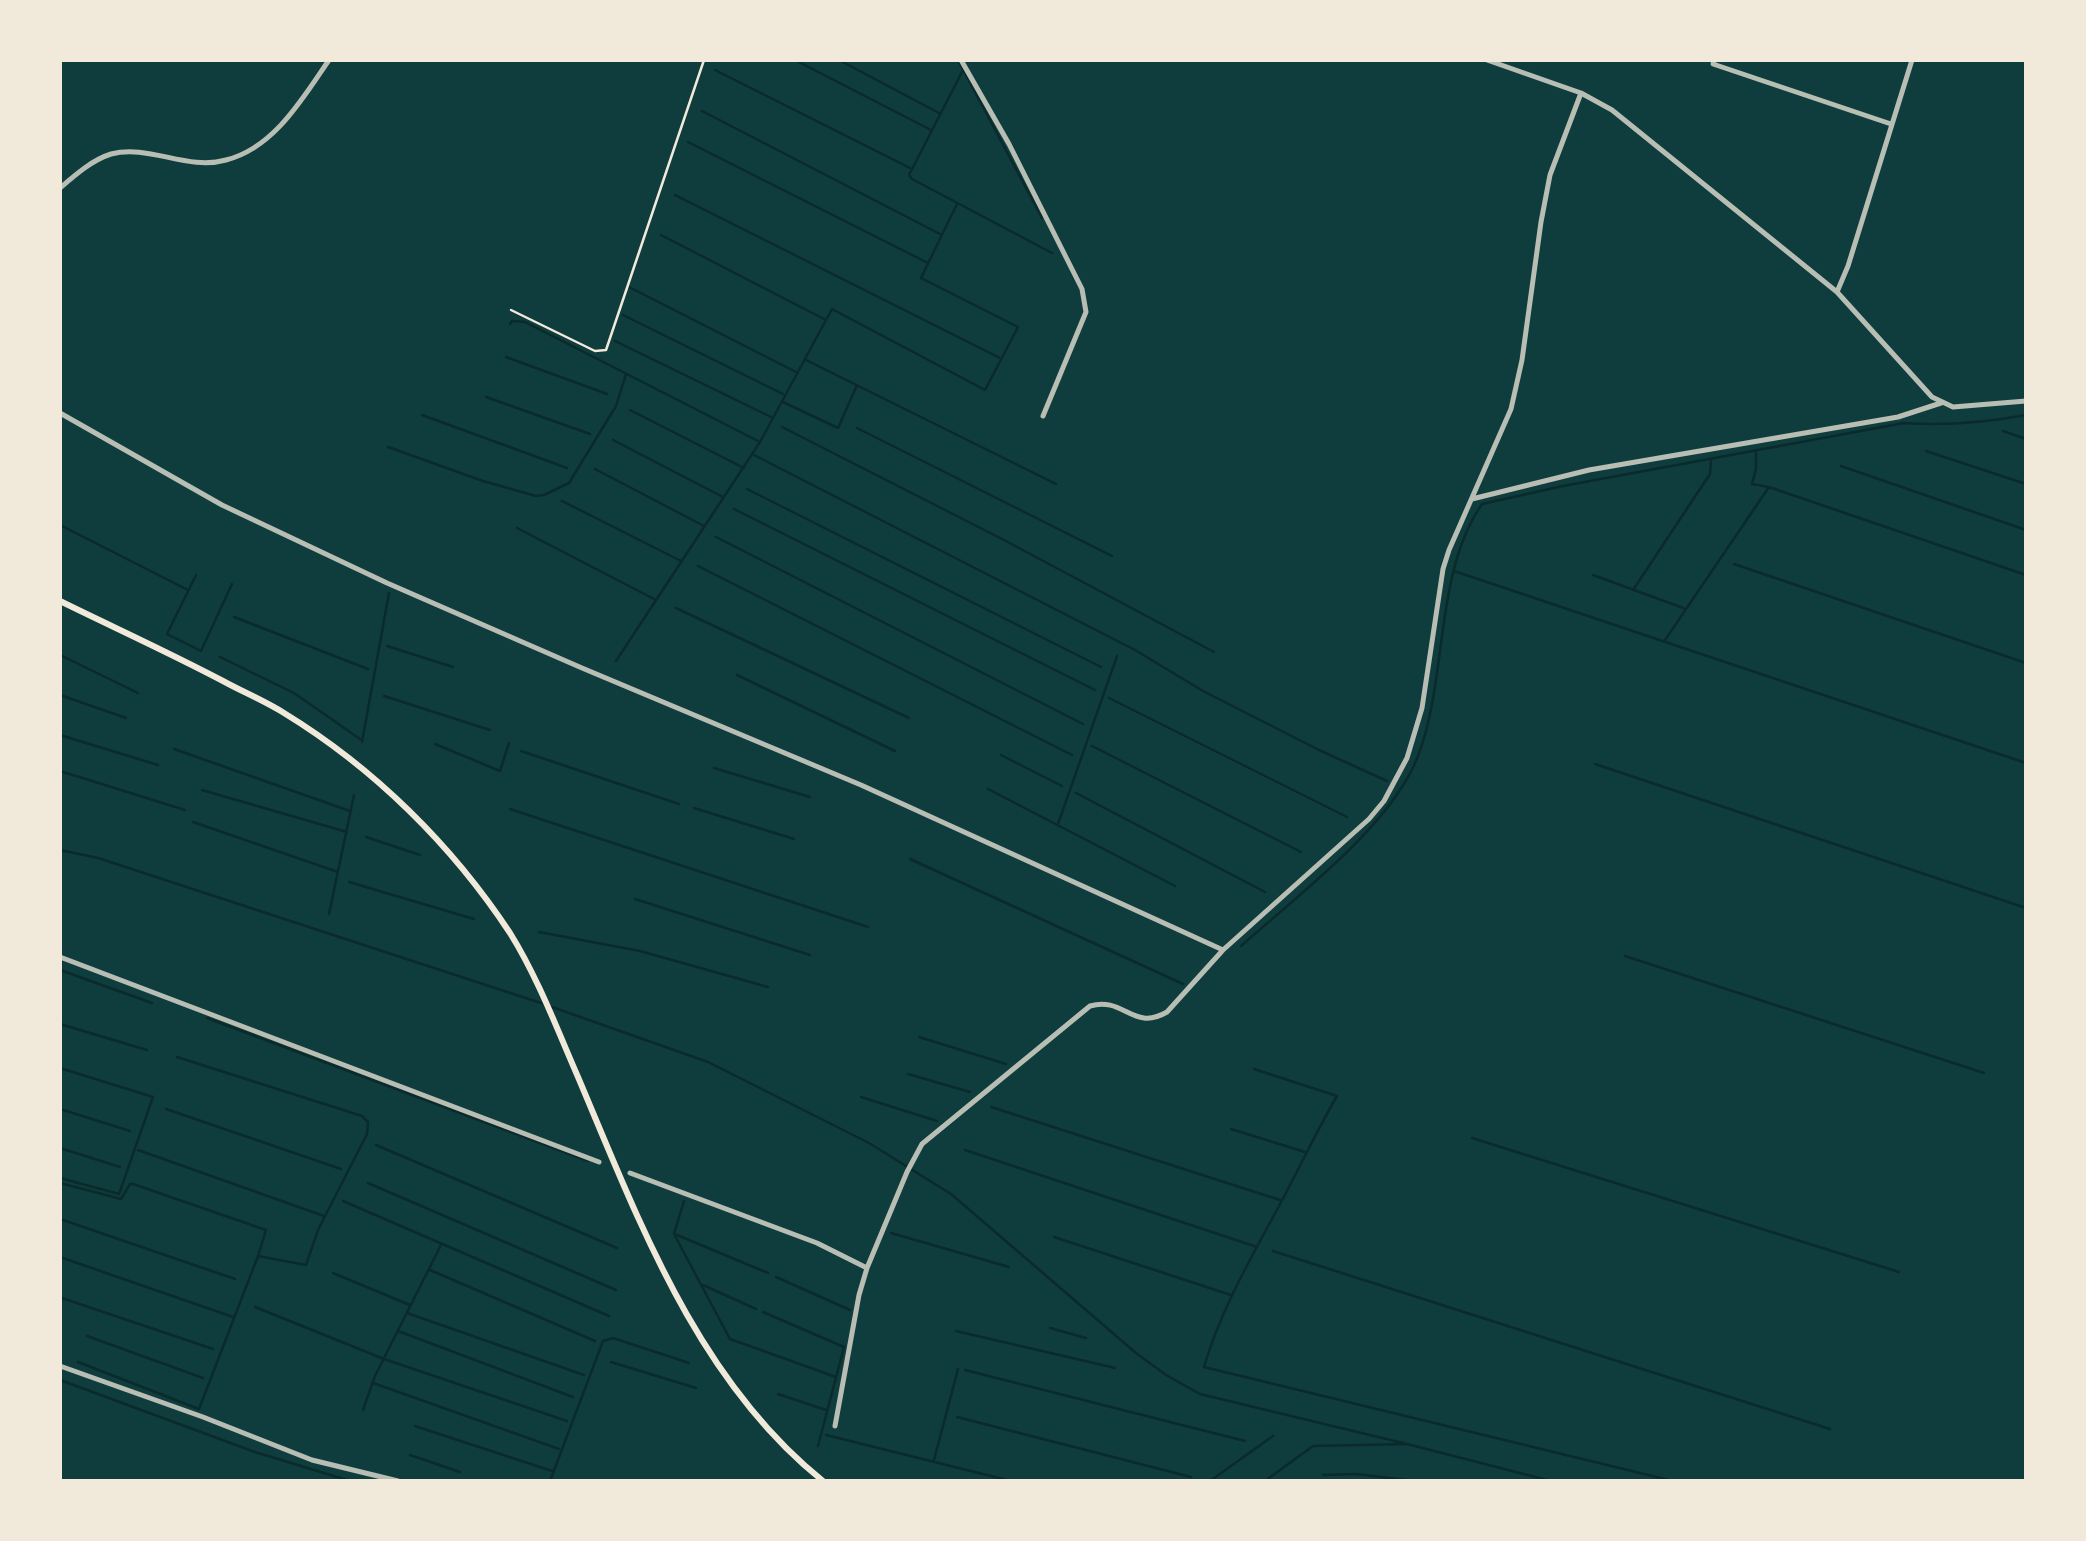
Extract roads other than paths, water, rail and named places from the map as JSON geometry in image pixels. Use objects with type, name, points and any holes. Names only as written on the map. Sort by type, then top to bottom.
[{"type":"main road","points":[[60,601],[282,712],[344,753],[404,805],[468,874],[535,979],[668,1282],[724,1373],[768,1428],[823,1481]]},
{"type":"street","points":[[60,188],[94,162],[112,154],[128,152],[209,164],[246,153],[277,129],[329,60]]},
{"type":"street","points":[[961,60],[1009,144],[1082,289],[1086,312],[1043,416]]},
{"type":"street","points":[[1487,60],[1581,93],[1627,121],[1837,292],[1941,403],[1962,407],[2026,401]]},
{"type":"street","points":[[1714,60],[1712,64],[1891,124]]},
{"type":"street","points":[[1837,292],[1912,60]]},
{"type":"street","points":[[835,1426],[867,1268],[922,1144],[1090,1006],[1106,1004],[1145,1020],[1167,1012],[1224,950],[1369,819],[1397,780],[1422,708],[1448,550],[1511,410],[1550,175],[1581,93]]},
{"type":"street","points":[[1472,499],[1589,470],[1898,418],[1941,403]]},
{"type":"street","points":[[60,414],[222,504],[387,583],[862,784],[1224,950]]},
{"type":"street","points":[[60,957],[599,1162]]},
{"type":"street","points":[[630,1173],[817,1243],[867,1268]]},
{"type":"street","points":[[60,1366],[203,1416],[312,1460],[398,1481]]},
{"type":"waterway","points":[[795,60],[931,130]]},
{"type":"waterway","points":[[839,60],[939,113]]},
{"type":"waterway","points":[[958,60],[1042,218]]},
{"type":"waterway","points":[[715,70],[910,168]]},
{"type":"waterway","points":[[963,70],[909,175],[1052,253]]},
{"type":"waterway","points":[[702,111],[940,234]]},
{"type":"waterway","points":[[688,142],[928,263]]},
{"type":"waterway","points":[[675,195],[1000,358]]},
{"type":"waterway","points":[[616,661],[760,442],[832,309],[985,390],[1018,327],[921,278],[957,204]]},
{"type":"waterway","points":[[661,235],[824,319]]},
{"type":"waterway","points":[[629,287],[798,373]]},
{"type":"waterway","points":[[623,315],[783,394]]},
{"type":"waterway","points":[[510,324],[525,322],[758,441]]},
{"type":"waterway","points":[[615,341],[771,417]]},
{"type":"waterway","points":[[506,357],[607,394]]},
{"type":"waterway","points":[[806,360],[1056,484]]},
{"type":"waterway","points":[[388,447],[483,481],[544,495],[569,483],[616,406],[626,374]]},
{"type":"waterway","points":[[783,402],[838,428],[857,385]]},
{"type":"waterway","points":[[486,397],[590,434]]},
{"type":"waterway","points":[[630,410],[744,468]]},
{"type":"waterway","points":[[422,415],[567,468]]},
{"type":"waterway","points":[[1241,946],[1340,859],[1387,808],[1405,782],[1427,726],[1456,562],[1482,504],[1904,423],[1965,423],[2026,415]]},
{"type":"waterway","points":[[782,427],[1214,652]]},
{"type":"waterway","points":[[857,428],[1112,556]]},
{"type":"waterway","points":[[2003,431],[2026,439]]},
{"type":"waterway","points":[[613,440],[723,497]]},
{"type":"waterway","points":[[1926,451],[2026,484]]},
{"type":"waterway","points":[[1756,452],[1752,484],[2026,575]]},
{"type":"waterway","points":[[754,455],[1135,650],[1203,691],[1387,781]]},
{"type":"waterway","points":[[1633,590],[1710,474],[1711,460]]},
{"type":"waterway","points":[[1841,466],[2026,530]]},
{"type":"waterway","points":[[595,469],[704,526]]},
{"type":"waterway","points":[[1665,640],[1769,487]]},
{"type":"waterway","points":[[747,489],[1101,667]]},
{"type":"waterway","points":[[562,501],[681,561]]},
{"type":"waterway","points":[[734,509],[1095,690]]},
{"type":"waterway","points":[[60,525],[188,590]]},
{"type":"waterway","points":[[517,528],[656,600]]},
{"type":"waterway","points":[[716,537],[1083,724]]},
{"type":"waterway","points":[[1734,564],[2026,663]]},
{"type":"waterway","points":[[698,566],[1072,755]]},
{"type":"waterway","points":[[1454,571],[2026,763]]},
{"type":"waterway","points":[[196,575],[167,634],[201,651],[232,584]]},
{"type":"waterway","points":[[1593,575],[1686,609]]},
{"type":"waterway","points":[[362,742],[389,593]]},
{"type":"waterway","points":[[676,608],[909,718]]},
{"type":"waterway","points":[[234,617],[368,669]]},
{"type":"waterway","points":[[387,646],[453,667]]},
{"type":"waterway","points":[[60,655],[138,693]]},
{"type":"waterway","points":[[1058,824],[1117,656]]},
{"type":"waterway","points":[[220,657],[294,693],[360,739]]},
{"type":"waterway","points":[[737,675],[895,751]]},
{"type":"waterway","points":[[60,695],[126,718]]},
{"type":"waterway","points":[[384,696],[490,730]]},
{"type":"waterway","points":[[1109,698],[1347,817]]},
{"type":"waterway","points":[[60,735],[158,765]]},
{"type":"waterway","points":[[435,744],[500,771],[509,743]]},
{"type":"waterway","points":[[1092,746],[1301,852]]},
{"type":"waterway","points":[[174,749],[350,811]]},
{"type":"waterway","points":[[521,751],[679,804]]},
{"type":"waterway","points":[[1001,755],[1062,786]]},
{"type":"waterway","points":[[1595,764],[2026,908]]},
{"type":"waterway","points":[[714,768],[810,797]]},
{"type":"waterway","points":[[60,771],[185,810]]},
{"type":"waterway","points":[[988,789],[1175,886]]},
{"type":"waterway","points":[[202,790],[347,832]]},
{"type":"waterway","points":[[1076,793],[1265,892]]},
{"type":"waterway","points":[[329,914],[354,795]]},
{"type":"waterway","points":[[694,808],[794,839]]},
{"type":"waterway","points":[[510,809],[868,927]]},
{"type":"waterway","points":[[193,822],[338,872]]},
{"type":"waterway","points":[[366,837],[420,855]]},
{"type":"waterway","points":[[60,850],[98,858],[544,1004]]},
{"type":"waterway","points":[[910,859],[1183,984]]},
{"type":"waterway","points":[[349,882],[474,919]]},
{"type":"waterway","points":[[635,899],[810,955]]},
{"type":"waterway","points":[[539,932],[640,951],[768,987]]},
{"type":"waterway","points":[[1625,956],[1984,1073]]},
{"type":"waterway","points":[[60,970],[152,1003]]},
{"type":"waterway","points":[[552,1007],[708,1062],[869,1143],[951,1194],[1136,1353],[1200,1394],[1407,1444]]},
{"type":"waterway","points":[[207,1018],[588,1161]]},
{"type":"waterway","points":[[60,1024],[147,1050]]},
{"type":"waterway","points":[[919,1037],[1006,1064]]},
{"type":"waterway","points":[[78,1362],[199,1409],[258,1256],[306,1265],[318,1230],[367,1134],[368,1122],[362,1116],[177,1057]]},
{"type":"waterway","points":[[60,1068],[153,1097],[119,1194],[60,1178]]},
{"type":"waterway","points":[[1254,1069],[1337,1096],[1237,1284],[1204,1367],[1673,1481]]},
{"type":"waterway","points":[[908,1074],[970,1092]]},
{"type":"waterway","points":[[861,1097],[937,1121]]},
{"type":"waterway","points":[[991,1107],[1280,1200]]},
{"type":"waterway","points":[[60,1109],[130,1131]]},
{"type":"waterway","points":[[166,1109],[341,1169]]},
{"type":"waterway","points":[[1231,1129],[1305,1152]]},
{"type":"waterway","points":[[1472,1138],[1899,1272]]},
{"type":"waterway","points":[[376,1145],[617,1248]]},
{"type":"waterway","points":[[60,1148],[120,1167]]},
{"type":"waterway","points":[[138,1150],[324,1216]]},
{"type":"waterway","points":[[965,1150],[1257,1247]]},
{"type":"waterway","points":[[60,1183],[121,1199],[133,1184],[266,1230],[258,1256]]},
{"type":"waterway","points":[[368,1183],[616,1290]]},
{"type":"waterway","points":[[343,1201],[609,1316]]},
{"type":"waterway","points":[[684,1201],[674,1234],[730,1339],[836,1377]]},
{"type":"waterway","points":[[60,1219],[235,1279]]},
{"type":"waterway","points":[[891,1233],[1009,1267]]},
{"type":"waterway","points":[[677,1235],[768,1273]]},
{"type":"waterway","points":[[1054,1237],[1231,1295]]},
{"type":"waterway","points":[[363,1410],[375,1376],[441,1245]]},
{"type":"waterway","points":[[1273,1251],[1830,1429]]},
{"type":"waterway","points":[[60,1257],[233,1317]]},
{"type":"waterway","points":[[430,1270],[595,1341]]},
{"type":"waterway","points":[[333,1273],[410,1305]]},
{"type":"waterway","points":[[776,1277],[850,1310]]},
{"type":"waterway","points":[[703,1285],[756,1309]]},
{"type":"waterway","points":[[62,1298],[213,1349]]},
{"type":"waterway","points":[[255,1307],[384,1359],[567,1421]]},
{"type":"waterway","points":[[763,1312],[844,1347],[818,1446]]},
{"type":"waterway","points":[[407,1313],[584,1375]]},
{"type":"waterway","points":[[1050,1328],[1086,1338]]},
{"type":"waterway","points":[[398,1331],[573,1397]]},
{"type":"waterway","points":[[956,1331],[1115,1368]]},
{"type":"waterway","points":[[87,1336],[203,1378]]},
{"type":"waterway","points":[[550,1481],[603,1341],[613,1338],[689,1363]]},
{"type":"waterway","points":[[611,1362],[696,1388]]},
{"type":"waterway","points":[[934,1460],[958,1369]]},
{"type":"waterway","points":[[965,1370],[1245,1441]]},
{"type":"waterway","points":[[60,1380],[255,1452],[350,1481]]},
{"type":"waterway","points":[[373,1383],[559,1449]]},
{"type":"waterway","points":[[778,1394],[826,1410]]},
{"type":"waterway","points":[[957,1417],[1191,1477]]},
{"type":"waterway","points":[[415,1426],[552,1471]]},
{"type":"waterway","points":[[826,1435],[1011,1481]]},
{"type":"waterway","points":[[1210,1481],[1273,1436]]},
{"type":"waterway","points":[[1265,1481],[1313,1446],[1407,1444],[1551,1481]]},
{"type":"waterway","points":[[410,1455],[460,1472]]},
{"type":"waterway","points":[[1323,1475],[1356,1474],[1415,1481]]}]
